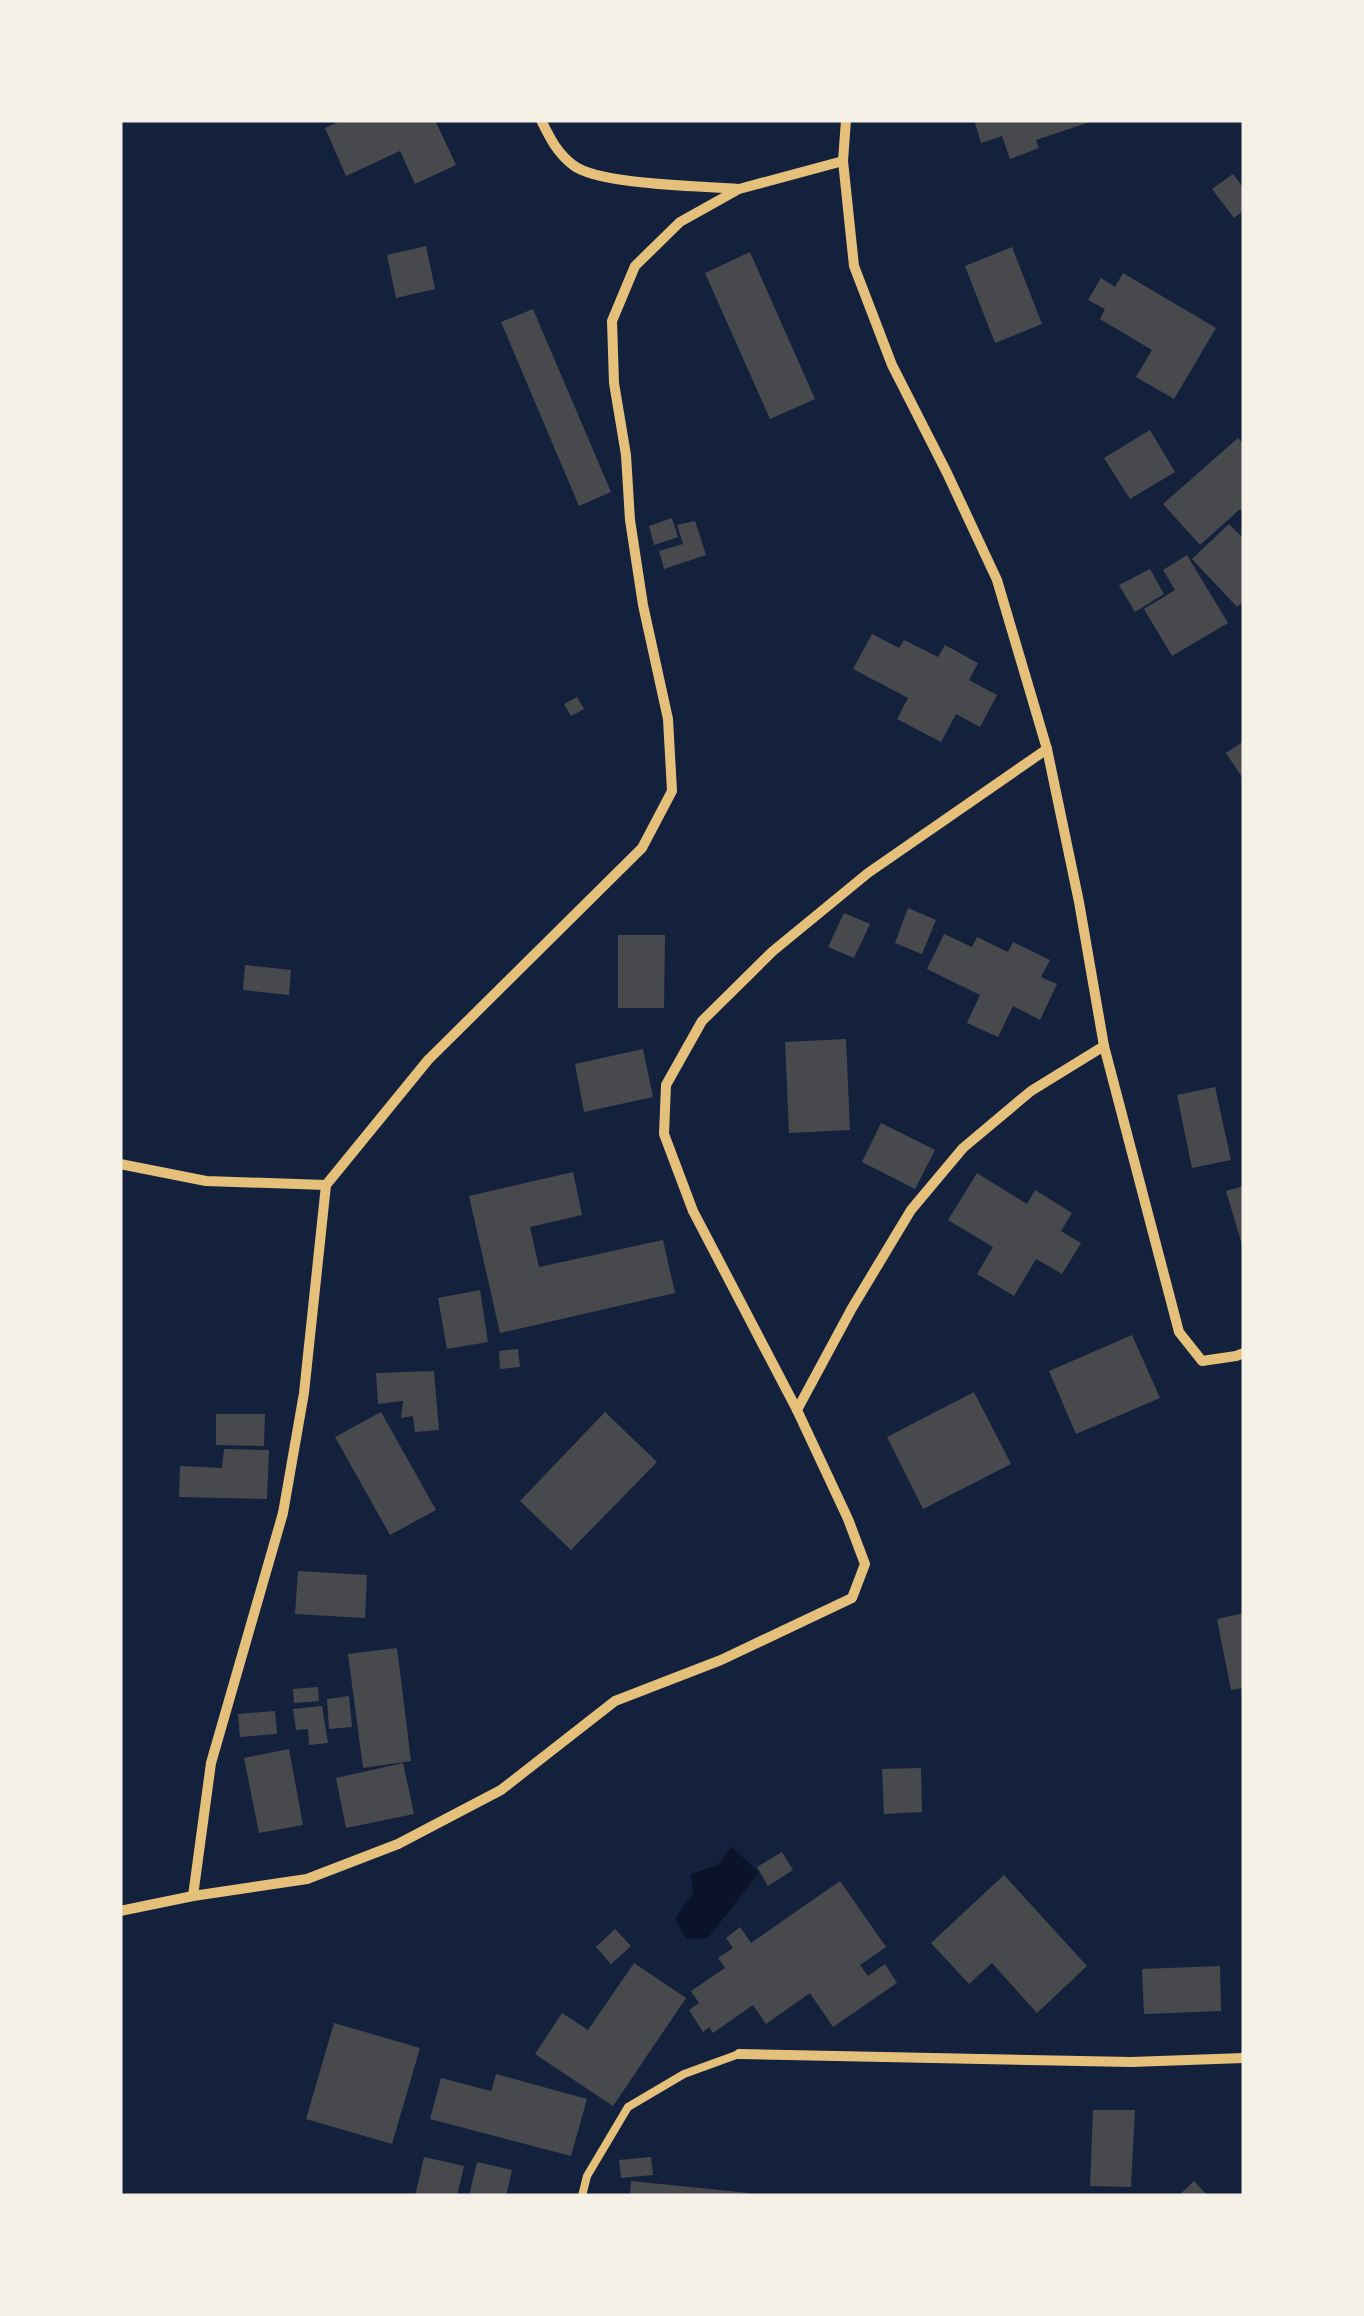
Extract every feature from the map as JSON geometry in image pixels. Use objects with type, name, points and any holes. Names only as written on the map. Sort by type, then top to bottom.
[{"type":"street","points":[[542,120],[554,148],[575,168],[607,178],[739,189]]},
{"type":"street","points":[[846,120],[843,161],[854,266],[892,365],[997,580],[1047,749],[1104,1046],[1179,1332],[1202,1361],[1244,1353]]},
{"type":"street","points":[[193,1896],[212,1763],[283,1513],[304,1393],[326,1185],[428,1060],[642,848],[672,790],[668,719],[643,605],[630,520],[626,455],[614,384],[612,320],[635,266],[680,222],[739,189],[843,161]]},
{"type":"street","points":[[120,1911],[308,1878],[398,1844],[501,1790],[615,1700],[721,1660],[852,1598],[866,1564],[797,1410],[693,1211],[664,1134],[666,1085],[702,1020],[773,950],[868,872],[1047,749]]},
{"type":"street","points":[[797,1410],[911,1210],[963,1148],[1031,1091],[1104,1046]]},
{"type":"street","points":[[120,1164],[206,1182],[326,1185]]},
{"type":"street","points":[[739,2054],[1132,2062],[1244,2058]]},
{"type":"lane","points":[[582,2196],[586,2176],[628,2108],[684,2074],[739,2054]]},
{"type":"water","points":[[732,1847],[759,1873],[708,1938],[686,1939],[675,1919],[693,1893],[691,1874],[718,1865]]},
{"type":"building","points":[[342,120],[435,120],[456,165],[415,184],[400,151],[346,176],[325,128]]},
{"type":"building","points":[[974,120],[1093,121],[1036,140],[1039,148],[1010,159],[1002,136],[981,143]]},
{"type":"building","points":[[1233,174],[1244,189],[1244,210],[1234,218],[1212,189]]},
{"type":"building","points":[[426,246],[435,289],[396,298],[387,255]]},
{"type":"building","points":[[1012,247],[1042,324],[995,343],[965,266]]},
{"type":"building","points":[[750,252],[815,399],[770,419],[705,273]]},
{"type":"building","points":[[1123,273],[1216,328],[1174,399],[1136,377],[1152,350],[1100,319],[1105,309],[1088,300],[1101,278],[1115,287]]},
{"type":"building","points":[[533,309],[611,492],[579,506],[501,322]]},
{"type":"building","points":[[1150,430],[1175,472],[1130,499],[1104,458]]},
{"type":"building","points":[[1238,438],[1244,445],[1244,514],[1240,509],[1200,545],[1163,504]]},
{"type":"building","points":[[672,518],[678,537],[654,545],[649,526]]},
{"type":"building","points":[[695,521],[706,555],[664,569],[659,551],[683,544],[677,525]]},
{"type":"building","points":[[1229,524],[1244,539],[1244,601],[1237,607],[1192,559]]},
{"type":"building","points":[[1187,555],[1228,623],[1172,656],[1144,609],[1175,590],[1163,570]]},
{"type":"building","points":[[1150,569],[1164,594],[1135,612],[1119,585]]},
{"type":"building","points":[[872,634],[899,648],[904,640],[938,657],[945,645],[978,663],[969,680],[997,695],[980,727],[956,714],[941,742],[897,719],[908,698],[853,669]]},
{"type":"building","points":[[577,697],[584,709],[571,716],[564,704]]},
{"type":"building","points":[[1244,741],[1244,780],[1226,753]]},
{"type":"building","points":[[908,908],[936,920],[922,954],[895,943]]},
{"type":"building","points":[[844,913],[870,924],[854,958],[828,947]]},
{"type":"building","points":[[944,934],[972,947],[977,937],[1008,952],[1013,942],[1050,960],[1041,977],[1057,984],[1040,1020],[1013,1006],[998,1037],[967,1023],[980,995],[927,969]]},
{"type":"building","points":[[618,935],[665,935],[664,1008],[618,1008]]},
{"type":"building","points":[[245,965],[291,970],[289,995],[243,990]]},
{"type":"building","points":[[846,1039],[850,1130],[789,1133],[785,1042]]},
{"type":"building","points":[[643,1049],[653,1097],[584,1112],[575,1064]]},
{"type":"building","points":[[1215,1087],[1231,1160],[1192,1168],[1177,1095]]},
{"type":"building","points":[[881,1123],[935,1150],[915,1189],[862,1162]]},
{"type":"building","points":[[573,1172],[582,1215],[530,1227],[539,1267],[663,1240],[675,1293],[500,1333],[469,1196]]},
{"type":"building","points":[[977,1173],[1027,1204],[1035,1190],[1072,1213],[1061,1231],[1081,1243],[1062,1274],[1036,1259],[1014,1296],[977,1274],[993,1247],[948,1220]]},
{"type":"building","points":[[1244,1186],[1244,1248],[1243,1248],[1226,1191]]},
{"type":"building","points":[[480,1290],[488,1342],[447,1349],[438,1298]]},
{"type":"building","points":[[1132,1335],[1160,1398],[1076,1434],[1049,1371]]},
{"type":"building","points":[[518,1349],[520,1367],[500,1369],[499,1351]]},
{"type":"building","points":[[434,1371],[439,1430],[415,1432],[413,1416],[401,1418],[403,1401],[378,1404],[376,1373]]},
{"type":"building","points":[[974,1392],[1011,1464],[923,1509],[887,1437]]},
{"type":"building","points":[[381,1412],[436,1510],[390,1535],[335,1437]]},
{"type":"building","points":[[605,1412],[657,1462],[571,1550],[520,1501]]},
{"type":"building","points":[[216,1414],[265,1414],[264,1446],[216,1445]]},
{"type":"building","points":[[224,1449],[269,1450],[267,1499],[179,1497],[180,1466],[222,1468]]},
{"type":"building","points":[[298,1571],[367,1575],[365,1618],[295,1614]]},
{"type":"building","points":[[1244,1613],[1244,1688],[1231,1690],[1217,1619]]},
{"type":"building","points":[[397,1648],[411,1761],[363,1768],[348,1654]]},
{"type":"building","points":[[318,1687],[319,1701],[294,1703],[293,1689]]},
{"type":"building","points":[[349,1696],[352,1727],[329,1729],[327,1699]]},
{"type":"building","points":[[322,1706],[328,1743],[309,1745],[308,1729],[296,1730],[293,1709]]},
{"type":"building","points":[[275,1711],[277,1734],[240,1737],[238,1714]]},
{"type":"building","points":[[289,1749],[303,1825],[259,1833],[244,1758]]},
{"type":"building","points":[[403,1763],[414,1814],[346,1828],[336,1778]]},
{"type":"building","points":[[921,1768],[922,1812],[884,1814],[882,1769]]},
{"type":"building","points":[[782,1852],[793,1870],[768,1886],[757,1867]]},
{"type":"building","points":[[1004,1875],[1087,1966],[1037,2013],[992,1963],[969,1984],[931,1943]]},
{"type":"building","points":[[840,1881],[886,1947],[860,1965],[868,1976],[885,1964],[897,1983],[833,2027],[810,1993],[766,2024],[753,2005],[713,2033],[709,2027],[703,2032],[689,2010],[699,2003],[691,1991],[725,1968],[718,1958],[733,1948],[726,1938],[740,1927],[751,1943]]},
{"type":"building","points":[[615,1929],[631,1946],[611,1964],[596,1947]]},
{"type":"building","points":[[634,1963],[686,1998],[613,2106],[535,2054],[562,2013],[588,2030]]},
{"type":"building","points":[[1220,1966],[1221,2011],[1144,2014],[1142,1969]]},
{"type":"building","points":[[334,2023],[420,2048],[392,2144],[306,2119]]},
{"type":"building","points":[[496,2074],[587,2099],[571,2156],[430,2119],[441,2078],[491,2091]]},
{"type":"building","points":[[1093,2110],[1135,2110],[1131,2187],[1090,2186]]},
{"type":"building","points":[[424,2157],[464,2166],[457,2196],[415,2196]]},
{"type":"building","points":[[651,2157],[653,2175],[621,2178],[619,2160]]},
{"type":"building","points":[[477,2162],[512,2170],[506,2196],[469,2196]]},
{"type":"building","points":[[631,2181],[749,2193],[630,2196]]},
{"type":"building","points":[[1194,2181],[1208,2196],[1178,2196]]}]
